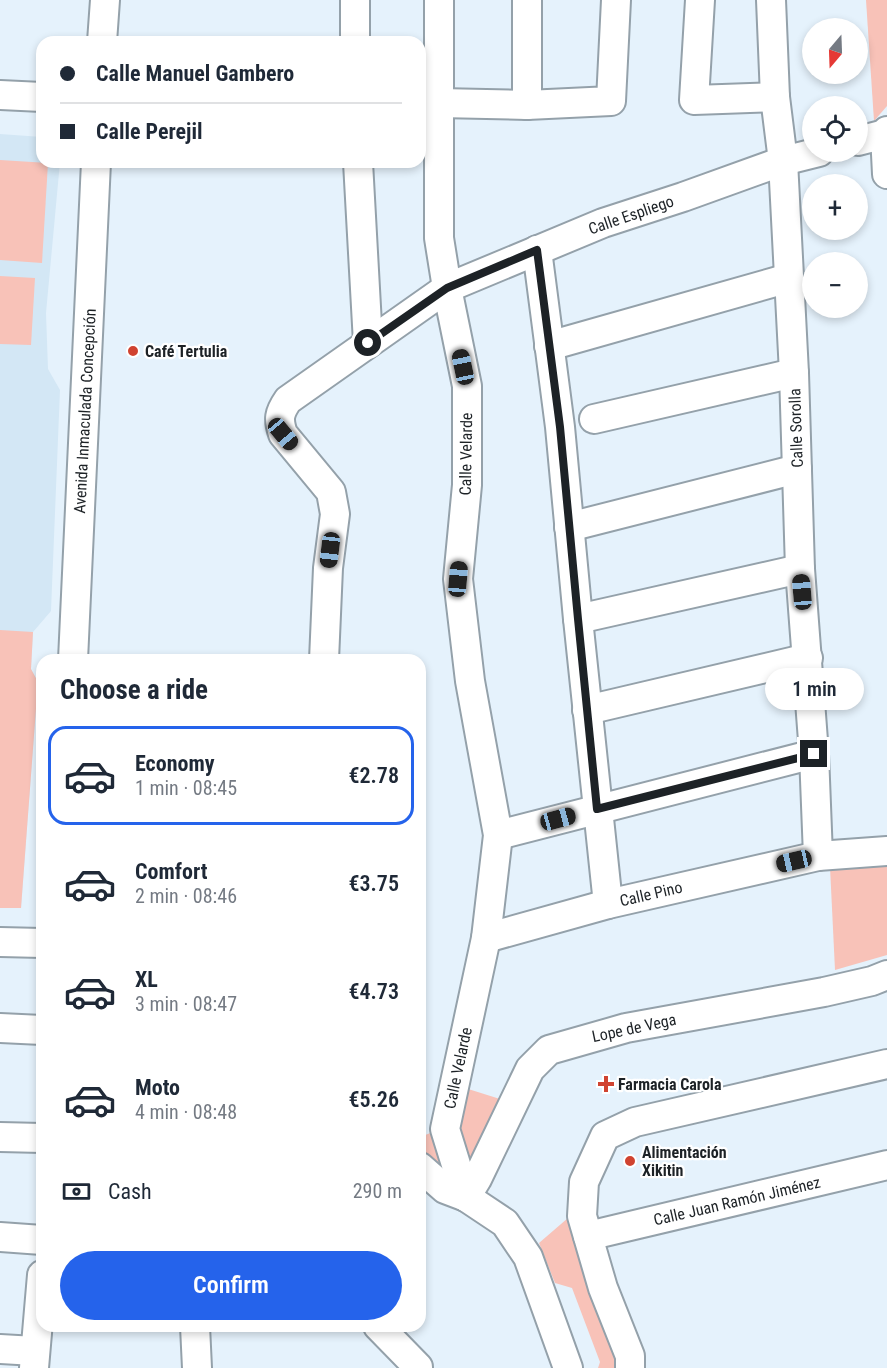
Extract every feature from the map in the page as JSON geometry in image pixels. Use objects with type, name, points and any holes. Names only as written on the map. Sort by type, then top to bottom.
[{"type":"street","points":[[102,36],[105,0]]},
{"type":"street","points":[[355,36],[356,0]]},
{"type":"street","name":"Calle Velarde","points":[[439,0],[439,238],[467,386],[467,485],[458,579],[470,681],[498,835],[486,938],[445,1129],[466,1197]]},
{"type":"street","points":[[527,0],[527,105]]},
{"type":"street","points":[[439,103],[527,105],[611,101],[616,0]]},
{"type":"street","points":[[700,0],[694,100],[775,97]]},
{"type":"street","name":"Calle Sorolla","points":[[771,0],[775,97],[783,161],[794,373],[800,569],[808,658],[818,856]]},
{"type":"street","points":[[0,95],[36,97]]},
{"type":"street","points":[[877,135],[887,174]]},
{"type":"street","name":"Calle Espliego","points":[[324,654],[328,568],[334,514],[331,492],[283,434],[280,425],[280,411],[288,400],[447,288],[603,223],[802,156]]},
{"type":"street","name":"Avenida Inmaculada Concepción","points":[[73,654],[96,168]]},
{"type":"street","points":[[358,168],[368,343]]},
{"type":"street","points":[[537,250],[560,427],[608,904]]},
{"type":"street","points":[[549,346],[789,278]]},
{"type":"street","points":[[594,419],[794,373]]},
{"type":"street","points":[[569,527],[797,469]]},
{"type":"street","points":[[578,619],[800,569]]},
{"type":"street","points":[[587,710],[808,658]]},
{"type":"street","points":[[498,835],[814,754]]},
{"type":"street","name":"Calle Pino","points":[[486,938],[608,904],[818,856],[887,851]]},
{"type":"street","points":[[0,942],[36,943]]},
{"type":"street","name":"Lope de Vega","points":[[466,1197],[530,1069],[549,1050],[626,1028],[824,992],[872,981],[887,975]]},
{"type":"street","points":[[0,1028],[36,1030]]},
{"type":"street","points":[[630,1368],[630,1356],[603,1288],[582,1216],[584,1182],[605,1136],[635,1122],[887,1064]]},
{"type":"street","points":[[0,1137],[36,1138]]},
{"type":"street","name":"Calle Juan Ramón Jiménez","points":[[588,1236],[887,1166]]},
{"type":"street","points":[[426,1172],[445,1189],[466,1197],[505,1223],[528,1257],[568,1368]]},
{"type":"street","points":[[0,1237],[36,1240]]},
{"type":"street","points":[[0,1349],[35,1359],[37,1332]]},
{"type":"street","points":[[195,1332],[197,1368]]},
{"type":"street","points":[[384,1332],[418,1367]]},
{"type":"shaded area","points":[[866,0],[887,0],[887,106],[874,121],[868,18]]},
{"type":"shaded area","points":[[0,134],[36,137],[36,168],[59,168],[46,313],[48,369],[60,390],[51,611],[33,632],[31,669],[36,678],[36,709],[21,908],[0,908]]},
{"type":"shaded area","points":[[0,160],[36,162],[36,168],[48,168],[42,263],[0,260]]},
{"type":"shaded area","points":[[0,276],[35,278],[31,345],[0,344]]},
{"type":"shaded area","points":[[0,630],[33,632],[31,669],[36,678],[36,709],[21,908],[0,908]]},
{"type":"shaded area","points":[[887,864],[887,955],[835,970],[830,867]]},
{"type":"shaded area","points":[[465,1088],[500,1099],[472,1159],[465,1160],[457,1138]]},
{"type":"shaded area","points":[[433,1132],[452,1178],[426,1158],[426,1135]]},
{"type":"shaded area","points":[[568,1218],[622,1368],[598,1368],[600,1362],[572,1288],[555,1283],[539,1243]]},
{"type":"place","name":"Café Tertulia","points":[[133,351]]},
{"type":"place","name":"Farmacia Carola","points":[[606,1084]]},
{"type":"place","name":"Alimentación Xikitin","points":[[630,1161]]},
{"type":"route","points":[[368,343],[447,288],[537,250],[560,427],[597,809],[814,754]]}]
